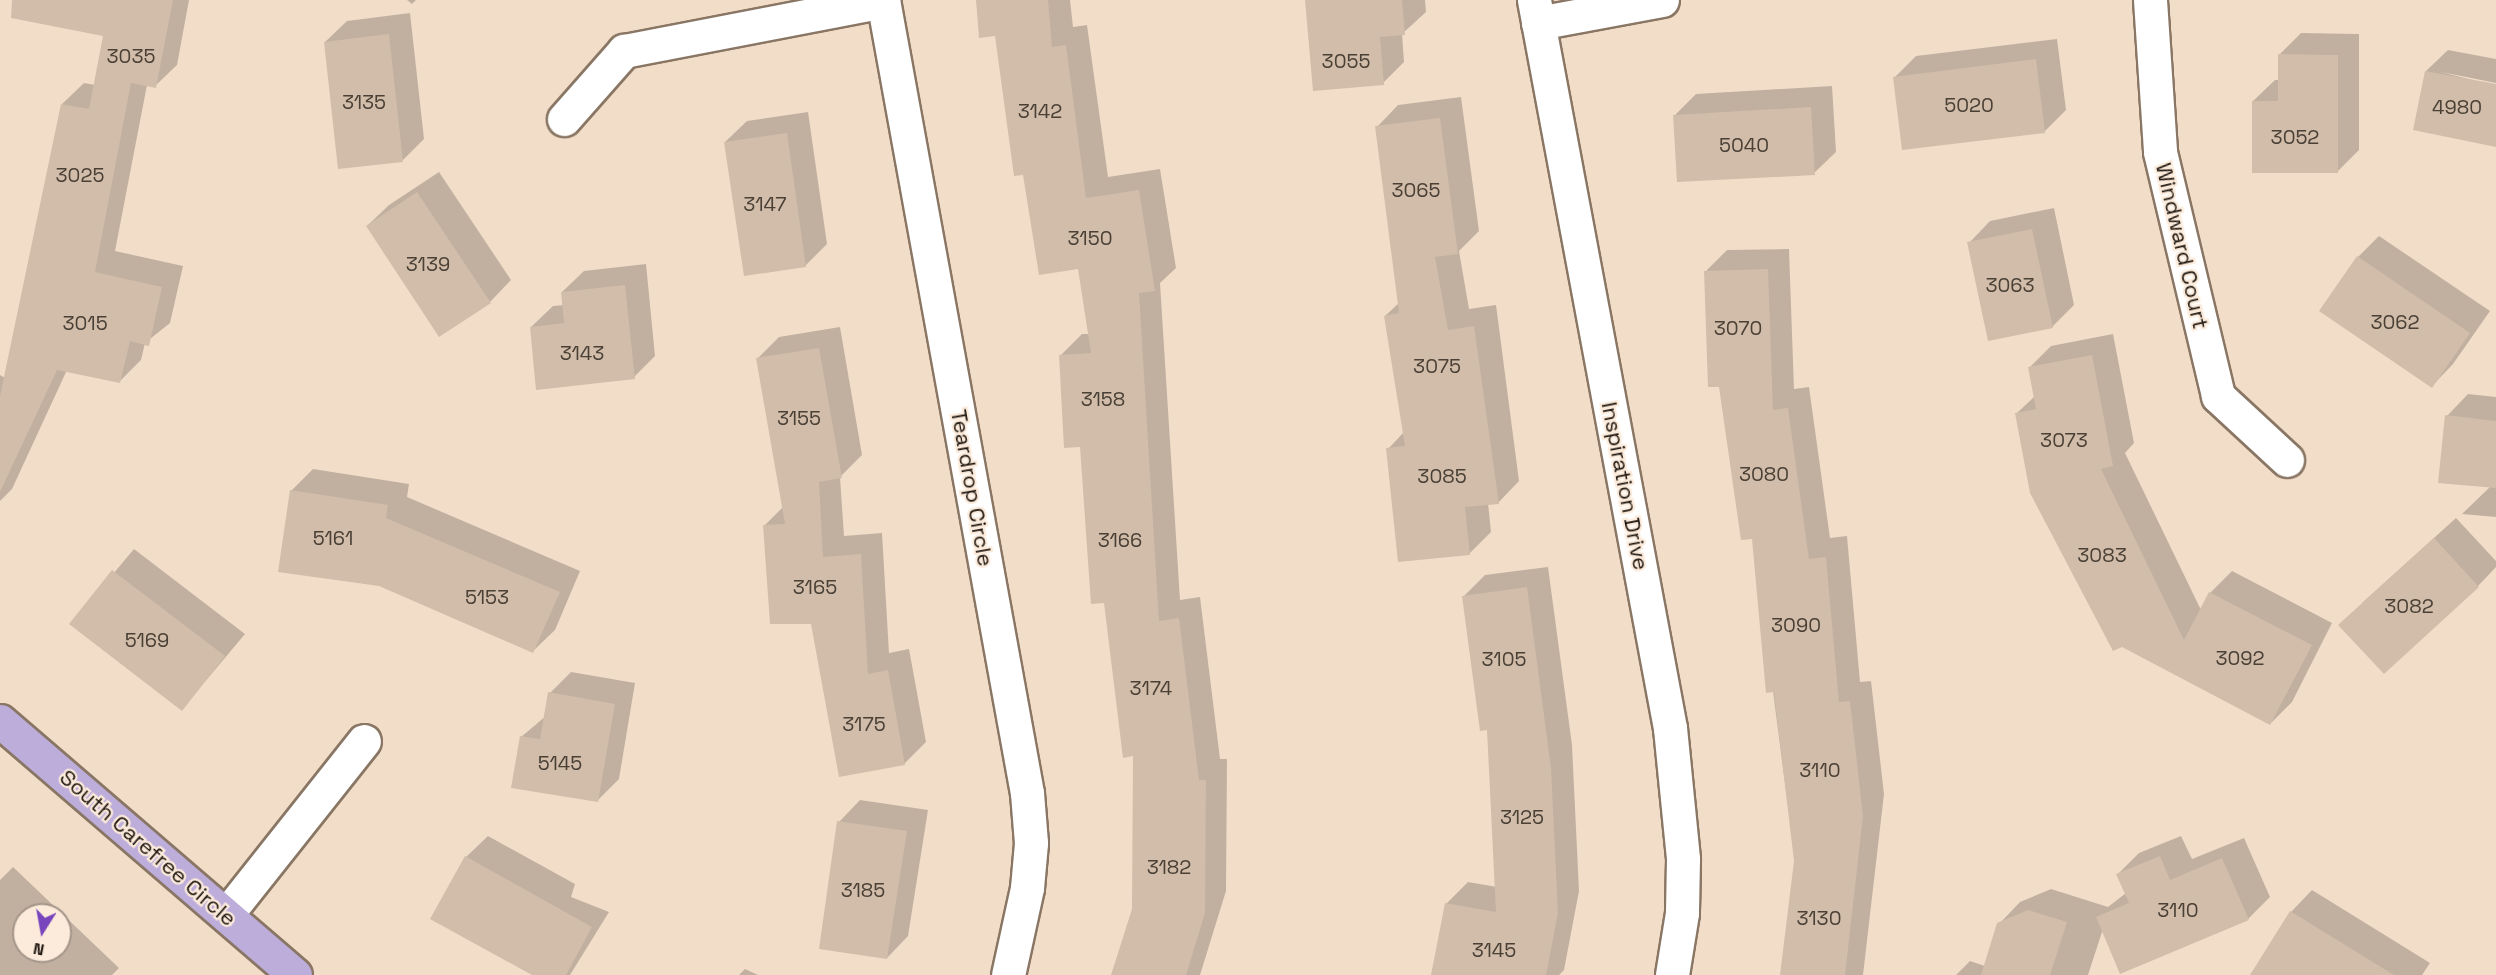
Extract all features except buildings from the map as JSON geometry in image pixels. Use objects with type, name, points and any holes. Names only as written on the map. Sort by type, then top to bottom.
[{"type":"main road","name":"South Carefree Circle","points":[[0,721],[295,975]]},
{"type":"street","name":"Teardrop Circle","points":[[564,119],[624,51],[883,0],[1027,793],[1031,843],[1027,888],[1008,975]]},
{"type":"street","points":[[1536,12],[1662,0]]},
{"type":"street","name":"Windward Court","points":[[2150,0],[2160,152],[2218,396],[2287,460]]},
{"type":"street","name":"Inspiration Drive","points":[[1536,12],[1670,728],[1683,859],[1682,913],[1672,975]]},
{"type":"street","points":[[226,915],[364,741]]}]
